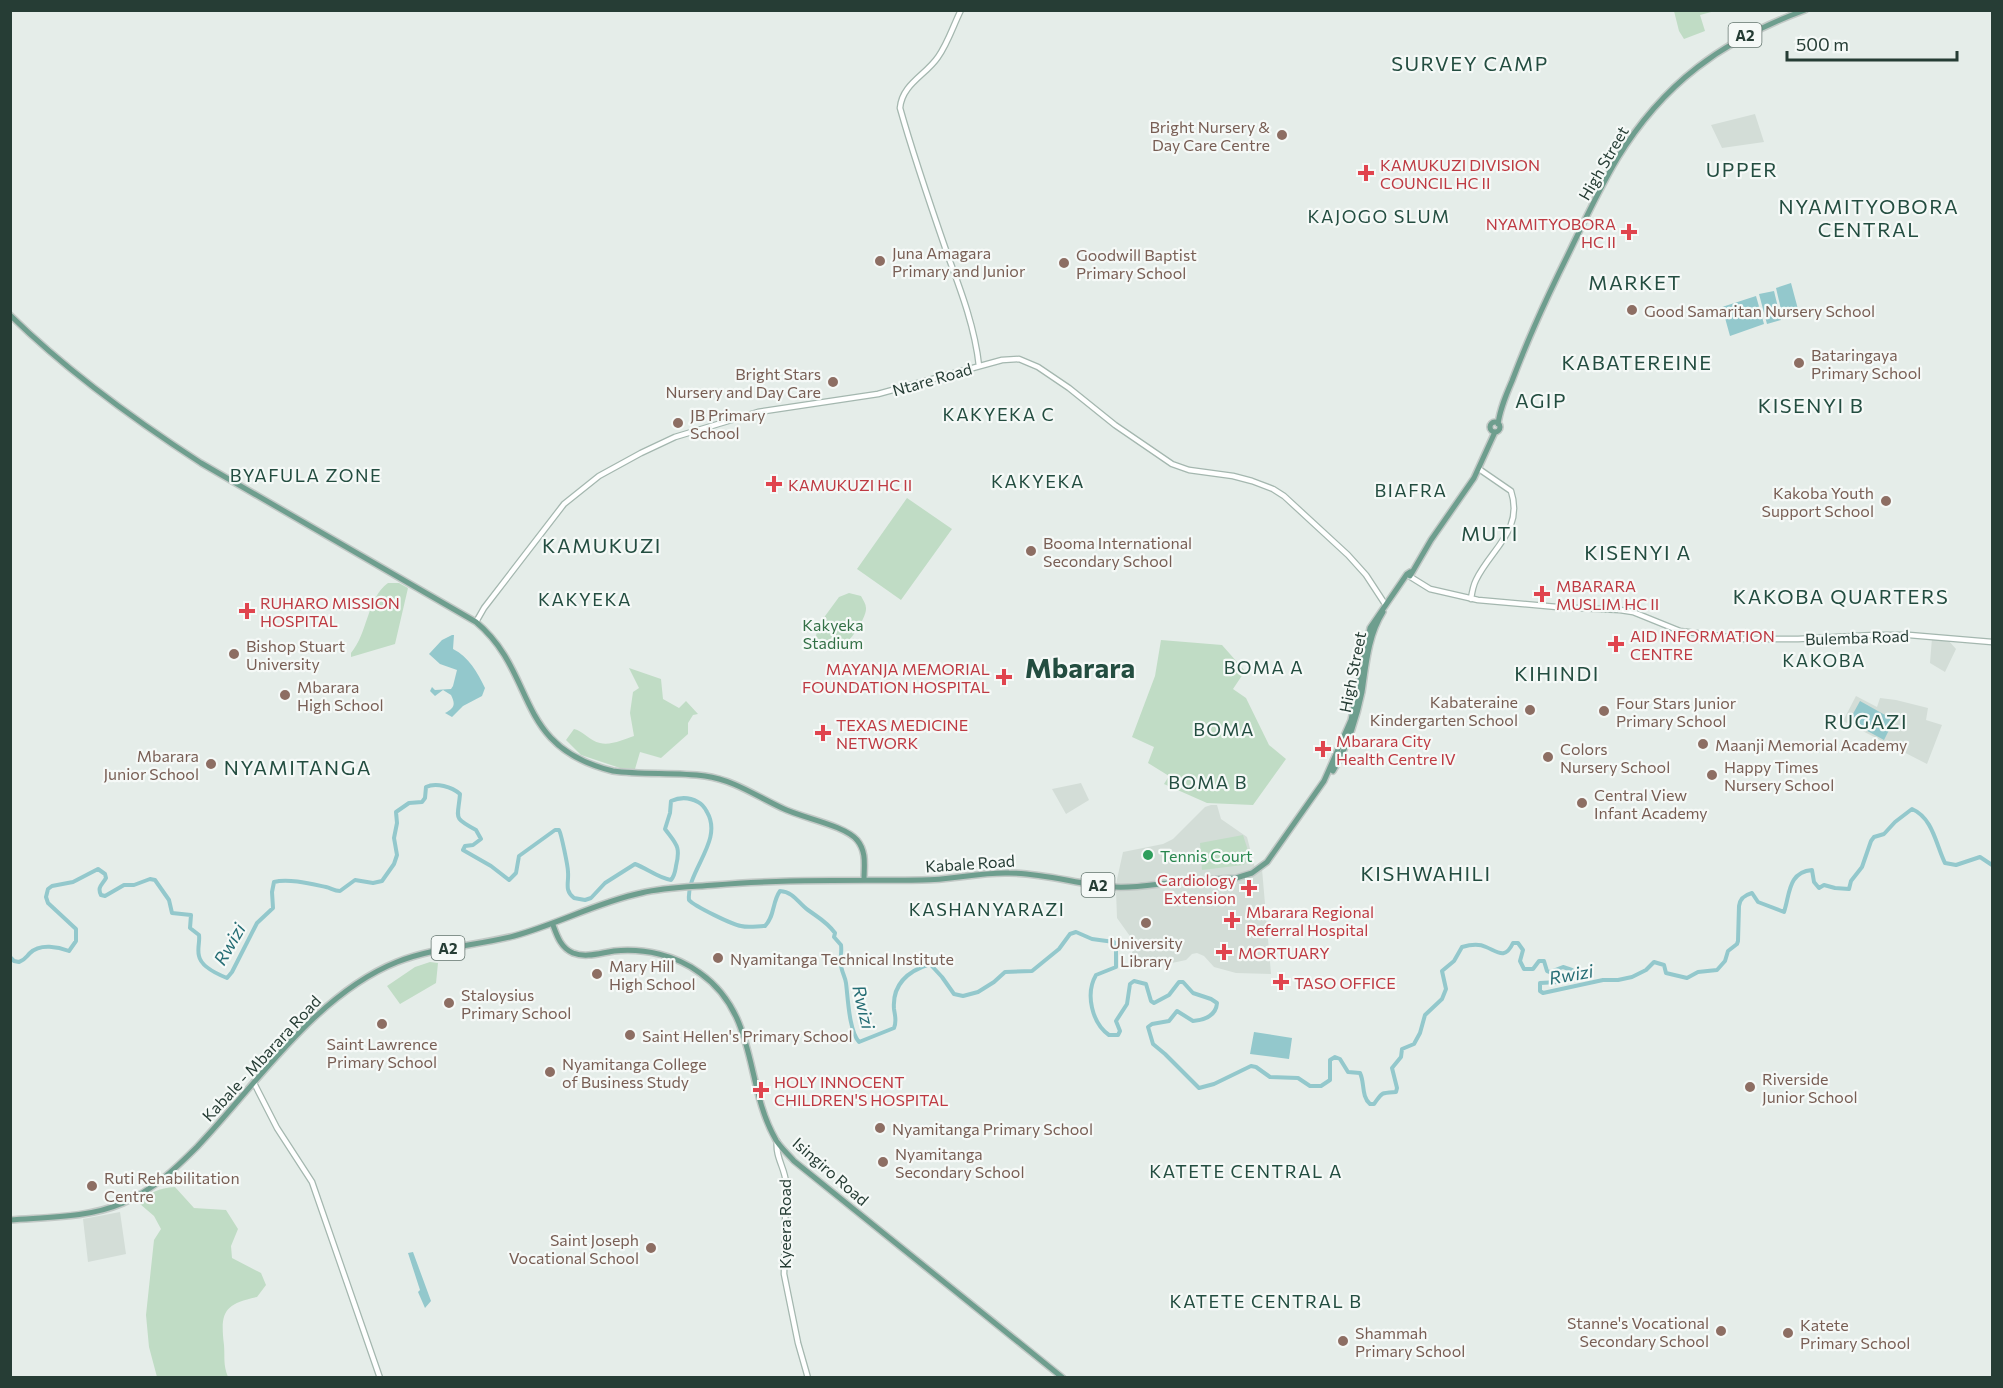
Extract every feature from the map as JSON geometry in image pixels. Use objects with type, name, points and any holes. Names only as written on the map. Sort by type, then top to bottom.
[{"type":"main road","points":[[961,10],[941,52],[930,67],[904,92],[900,108],[961,290],[979,366]]},
{"type":"main road","name":"High Street","points":[[1377,618],[1479,470],[1493,432],[1490,426],[1495,423],[1539,316],[1617,159],[1656,107],[1692,71],[1714,54],[1754,30],[1805,10]]},
{"type":"main road","points":[[10,315],[76,376],[161,437],[221,475],[476,622],[499,646],[541,728],[560,748],[573,757],[613,771],[686,774],[719,779],[749,790],[782,808],[843,830],[859,842],[865,858],[864,880]]},
{"type":"main road","name":"Ntare Road","points":[[476,622],[484,608],[564,504],[601,475],[641,453],[687,433],[759,412],[824,400],[878,394],[1011,359],[1026,361],[1055,378],[1115,425],[1172,464],[1189,470],[1233,476],[1273,489],[1296,506],[1348,555],[1366,575],[1385,604]]},
{"type":"main road","points":[[1470,598],[1476,579],[1513,522],[1510,490],[1479,470]]},
{"type":"main road","name":"High Street","points":[[1302,813],[1324,781],[1349,729],[1366,641],[1385,604],[1409,574]]},
{"type":"main road","name":"Bulemba Road","points":[[1409,574],[1430,589],[1470,598],[1557,607],[1620,610],[1633,612],[1680,631],[1743,639],[1909,635],[1992,642]]},
{"type":"main road","name":"Kabale Road","points":[[681,887],[777,880],[932,880],[1011,873],[1127,887],[1240,877],[1257,870],[1267,862],[1302,813]]},
{"type":"main road","points":[[826,824],[842,828],[860,840],[866,854],[867,870],[864,880]]},
{"type":"main road","name":"Kabale - Mbarara Road","points":[[10,1220],[97,1212],[124,1203],[150,1189],[170,1174],[192,1152],[322,1009],[354,985],[385,967],[423,954],[505,938],[553,924],[633,894],[681,887]]},
{"type":"main road","name":"Isingiro Road","points":[[553,924],[560,943],[573,953],[588,955],[634,950],[661,954],[685,963],[711,981],[722,992],[740,1023],[765,1112],[777,1141],[806,1172],[1063,1377]]},
{"type":"main road","points":[[254,1083],[277,1128],[312,1182],[380,1377]]},
{"type":"main road","name":"Kyeera Road","points":[[777,1141],[776,1155],[784,1171],[786,1183],[784,1274],[808,1377]]},
{"type":"shaded area","points":[[1755,114],[1764,142],[1722,148],[1711,125]]},
{"type":"shaded area","points":[[1932,638],[1948,640],[1956,649],[1945,672],[1930,663]]},
{"type":"shaded area","points":[[1856,696],[1877,707],[1880,698],[1928,708],[1926,720],[1942,725],[1927,764],[1843,721]]},
{"type":"shaded area","points":[[1081,783],[1089,800],[1066,814],[1052,789]]},
{"type":"shaded area","points":[[1217,805],[1221,819],[1247,837],[1255,868],[1239,874],[1116,884],[1123,852],[1163,844],[1173,839],[1205,807]]},
{"type":"shaded area","points":[[1262,869],[1271,974],[1236,973],[1214,967],[1204,956],[1197,953],[1192,954],[1186,960],[1146,965],[1132,953],[1134,944],[1132,939],[1117,918],[1116,890],[1236,879]]},
{"type":"shaded area","points":[[120,1212],[126,1254],[88,1262],[83,1219]]},
{"type":"green space","points":[[1674,10],[1715,11],[1700,15],[1705,31],[1684,39],[1679,31]]},
{"type":"green space","points":[[907,498],[952,529],[901,600],[857,569]]},
{"type":"green space","points":[[388,583],[399,583],[408,588],[395,644],[351,657],[376,597]]},
{"type":"green space","name":"Kakyeka Stadium","points":[[849,593],[861,596],[866,605],[865,613],[860,625],[846,644],[837,650],[830,650],[819,645],[816,637],[817,627],[839,597]]},
{"type":"green space","points":[[1161,640],[1222,645],[1245,671],[1233,689],[1246,698],[1269,745],[1286,759],[1253,805],[1207,803],[1164,784],[1169,776],[1148,763],[1154,747],[1132,737],[1155,676]]},
{"type":"green space","points":[[629,668],[661,679],[663,699],[679,708],[686,701],[698,714],[693,715],[688,723],[688,734],[661,758],[640,752],[635,769],[620,768],[581,755],[566,740],[574,729],[604,744],[634,736],[630,713],[633,692],[639,688]]},
{"type":"green space","points":[[1243,835],[1251,860],[1243,865],[1202,870],[1200,843]]},
{"type":"green space","points":[[430,962],[438,963],[436,983],[400,1004],[387,986],[415,967]]},
{"type":"green space","points":[[175,1187],[194,1208],[226,1210],[238,1229],[231,1246],[232,1258],[261,1273],[266,1285],[257,1297],[237,1303],[227,1311],[224,1317],[225,1368],[228,1377],[157,1377],[149,1347],[146,1315],[154,1240],[161,1229],[154,1216],[140,1204],[155,1191]]},
{"type":"water","points":[[1791,283],[1799,313],[1783,318],[1776,288]]},
{"type":"water","points":[[1774,291],[1781,320],[1767,324],[1759,294]]},
{"type":"water","points":[[1756,296],[1764,324],[1730,336],[1722,307]]},
{"type":"water","points":[[454,635],[453,649],[468,661],[485,688],[482,696],[463,706],[452,717],[445,713],[453,706],[451,695],[443,690],[435,696],[430,691],[432,687],[435,690],[451,689],[457,670],[440,664],[429,654],[442,640]]},
{"type":"water","points":[[1860,701],[1894,720],[1884,740],[1849,721]]},
{"type":"water","points":[[1254,1032],[1292,1038],[1289,1059],[1250,1054]]},
{"type":"water","points":[[413,1252],[431,1301],[425,1308],[418,1292],[420,1290],[408,1253]]},
{"type":"waterway","name":"Rwizi","points":[[10,957],[19,962],[34,950],[44,947],[69,951],[76,941],[76,929],[48,903],[46,897],[48,889],[52,886],[73,882],[98,869],[105,874],[106,878],[100,886],[101,895],[105,896],[124,885],[155,880],[169,900],[172,913],[191,915],[190,928],[199,935],[200,960],[210,970],[227,978],[257,923],[273,908],[274,882],[300,882],[340,891],[355,880],[373,883],[382,881],[394,864],[397,855],[394,838],[397,823],[396,812],[409,803],[422,802],[425,798],[426,787],[434,785],[448,787],[460,794],[458,816],[476,830],[481,839],[473,845],[465,846],[463,850],[491,866],[509,880],[516,873],[519,856],[555,830],[559,830],[561,837],[568,869],[568,889],[574,898],[585,900],[591,898],[605,883],[635,864],[662,878],[671,880],[675,872],[678,849],[665,829],[671,801],[688,798],[702,805],[711,823],[708,845],[693,878],[689,900],[706,911],[737,925],[765,926],[780,891],[792,896],[826,923],[835,933],[834,937],[841,945],[841,967],[846,983],[851,1022],[859,1042],[894,1028],[896,992],[903,980],[915,970],[930,964],[954,994],[963,996],[978,992],[1005,972],[1032,971],[1059,949],[1070,934],[1076,932],[1092,939],[1114,942],[1116,945],[1116,967],[1096,975],[1091,991],[1095,1016],[1103,1030],[1109,1035],[1118,1035],[1120,1031],[1116,1021],[1127,1004],[1130,984],[1134,981],[1146,984],[1151,1001],[1154,1003],[1169,995],[1179,982],[1183,982],[1193,993],[1217,1003],[1212,1014],[1205,1018],[1193,1021],[1177,1011],[1169,1021],[1148,1027],[1153,1044],[1199,1088],[1214,1084],[1251,1066],[1270,1077],[1298,1078],[1310,1086],[1321,1086],[1330,1080],[1330,1060],[1335,1057],[1340,1059],[1348,1072],[1360,1073],[1365,1097],[1370,1104],[1374,1104],[1382,1094],[1396,1092],[1392,1068],[1401,1057],[1402,1049],[1414,1044],[1425,1015],[1442,999],[1446,989],[1442,971],[1454,961],[1462,947],[1480,945],[1504,953],[1513,943],[1518,943],[1523,950],[1520,961],[1524,969],[1533,969],[1539,961],[1544,961],[1547,971],[1550,972],[1563,967],[1572,970],[1569,977],[1558,982],[1540,983],[1540,991],[1543,993],[1603,980],[1632,977],[1646,970],[1654,962],[1664,965],[1666,973],[1687,978],[1698,972],[1717,970],[1725,961],[1728,951],[1737,944],[1739,906],[1743,897],[1752,893],[1758,902],[1784,912],[1794,879],[1812,870],[1814,882],[1819,888],[1824,885],[1849,889],[1851,881],[1862,867],[1874,837],[1884,834],[1912,809],[1919,813],[1929,825],[1945,863],[1956,865],[1980,857],[1992,865]]},
{"type":"place","name":"Bright Nursery & Day Care Centre","points":[[1282,135]]},
{"type":"place","name":"KAMUKUZI DIVISION COUNCIL HC II","points":[[1366,173]]},
{"type":"place","name":"NYAMITYOBORA HC II","points":[[1629,232]]},
{"type":"place","name":"Juna Amagara Primary and Junior","points":[[880,261]]},
{"type":"place","name":"Goodwill Baptist Primary School","points":[[1064,263]]},
{"type":"place","name":"Good Samaritan Nursery School","points":[[1632,310]]},
{"type":"place","name":"Bataringaya Primary School","points":[[1799,363]]},
{"type":"place","name":"Bright Stars Nursery and Day Care","points":[[833,382]]},
{"type":"place","name":"JB Primary School","points":[[678,423]]},
{"type":"place","name":"KAMUKUZI HC II","points":[[774,484]]},
{"type":"place","name":"Kakoba Youth Support School","points":[[1886,501]]},
{"type":"place","name":"Booma International Secondary School","points":[[1031,551]]},
{"type":"place","name":"MBARARA MUSLIM HC II","points":[[1542,594]]},
{"type":"place","name":"RUHARO MISSION HOSPITAL","points":[[247,611]]},
{"type":"place","name":"AID INFORMATION CENTRE","points":[[1616,644]]},
{"type":"place","name":"Bishop Stuart University","points":[[234,654]]},
{"type":"place","name":"MAYANJA MEMORIAL FOUNDATION HOSPITAL","points":[[1004,677]]},
{"type":"place","name":"Mbarara High School","points":[[285,695]]},
{"type":"place","name":"Kabateraine Kindergarten School","points":[[1530,710]]},
{"type":"place","name":"Four Stars Junior Primary School","points":[[1604,711]]},
{"type":"place","name":"TEXAS MEDICINE NETWORK","points":[[823,733]]},
{"type":"place","name":"Maanji Memorial Academy","points":[[1703,744]]},
{"type":"place","name":"Mbarara City Health Centre IV","points":[[1323,749]]},
{"type":"place","name":"Colors Nursery School","points":[[1548,757]]},
{"type":"place","name":"Mbarara Junior School","points":[[211,764]]},
{"type":"place","name":"Happy Times Nursery School","points":[[1712,775]]},
{"type":"place","name":"Central View Infant Academy","points":[[1582,803]]},
{"type":"place","name":"Tennis Court","points":[[1148,855]]},
{"type":"place","name":"Cardiology Extension","points":[[1249,888]]},
{"type":"place","name":"Mbarara Regional Referral Hospital","points":[[1232,920]]},
{"type":"place","name":"University Library","points":[[1146,923]]},
{"type":"place","name":"MORTUARY","points":[[1224,952]]},
{"type":"place","name":"Nyamitanga Technical Institute","points":[[718,958]]},
{"type":"place","name":"Mary Hill High School","points":[[597,974]]},
{"type":"place","name":"TASO OFFICE","points":[[1281,982]]},
{"type":"place","name":"Staloysius Primary School","points":[[449,1003]]},
{"type":"place","name":"Saint Lawrence Primary School","points":[[382,1024]]},
{"type":"place","name":"Saint Hellen's Primary School","points":[[630,1035]]},
{"type":"place","name":"Nyamitanga College of Business Study","points":[[550,1072]]},
{"type":"place","name":"Riverside Junior School","points":[[1750,1087]]},
{"type":"place","name":"HOLY INNOCENT CHILDREN'S HOSPITAL","points":[[761,1090]]},
{"type":"place","name":"Nyamitanga Primary School","points":[[880,1128]]},
{"type":"place","name":"Nyamitanga Secondary School","points":[[883,1162]]},
{"type":"place","name":"Ruti Rehabilitation Centre","points":[[92,1186]]},
{"type":"place","name":"Saint Joseph Vocational School","points":[[651,1248]]},
{"type":"place","name":"Stanne's Vocational Secondary School","points":[[1721,1331]]},
{"type":"place","name":"Katete Primary School","points":[[1788,1333]]},
{"type":"place","name":"Shammah Primary School","points":[[1343,1341]]},
{"type":"district","name":"SURVEY CAMP","points":[[1470,63]]},
{"type":"district","name":"UPPER","points":[[1742,169]]},
{"type":"district","name":"KAJOGO SLUM","points":[[1379,216]]},
{"type":"district","name":"NYAMITYOBORA CENTRAL","points":[[1869,218]]},
{"type":"district","name":"MARKET","points":[[1635,282]]},
{"type":"district","name":"KABATEREINE","points":[[1637,362]]},
{"type":"district","name":"AGIP","points":[[1541,400]]},
{"type":"district","name":"KISENYI B","points":[[1811,405]]},
{"type":"district","name":"KAKYEKA C","points":[[999,414]]},
{"type":"district","name":"BYAFULA ZONE","points":[[306,475]]},
{"type":"district","name":"KAKYEKA","points":[[1038,481]]},
{"type":"district","name":"BIAFRA","points":[[1411,490]]},
{"type":"district","name":"MUTI","points":[[1490,533]]},
{"type":"district","name":"KAMUKUZI","points":[[602,545]]},
{"type":"district","name":"KISENYI A","points":[[1638,552]]},
{"type":"district","name":"KAKOBA QUARTERS","points":[[1841,596]]},
{"type":"district","name":"KAKYEKA","points":[[585,599]]},
{"type":"district","name":"KAKOBA","points":[[1824,660]]},
{"type":"district","name":"Mbarara","points":[[1080,667]]},
{"type":"district","name":"BOMA A","points":[[1264,667]]},
{"type":"district","name":"KIHINDI","points":[[1557,673]]},
{"type":"district","name":"RUGAZI","points":[[1866,721]]},
{"type":"district","name":"BOMA","points":[[1224,729]]},
{"type":"district","name":"NYAMITANGA","points":[[298,767]]},
{"type":"district","name":"BOMA B","points":[[1208,782]]},
{"type":"district","name":"KISHWAHILI","points":[[1426,873]]},
{"type":"district","name":"KASHANYARAZI","points":[[987,909]]},
{"type":"district","name":"KATETE CENTRAL A","points":[[1246,1171]]},
{"type":"district","name":"KATETE CENTRAL B","points":[[1266,1301]]}]
